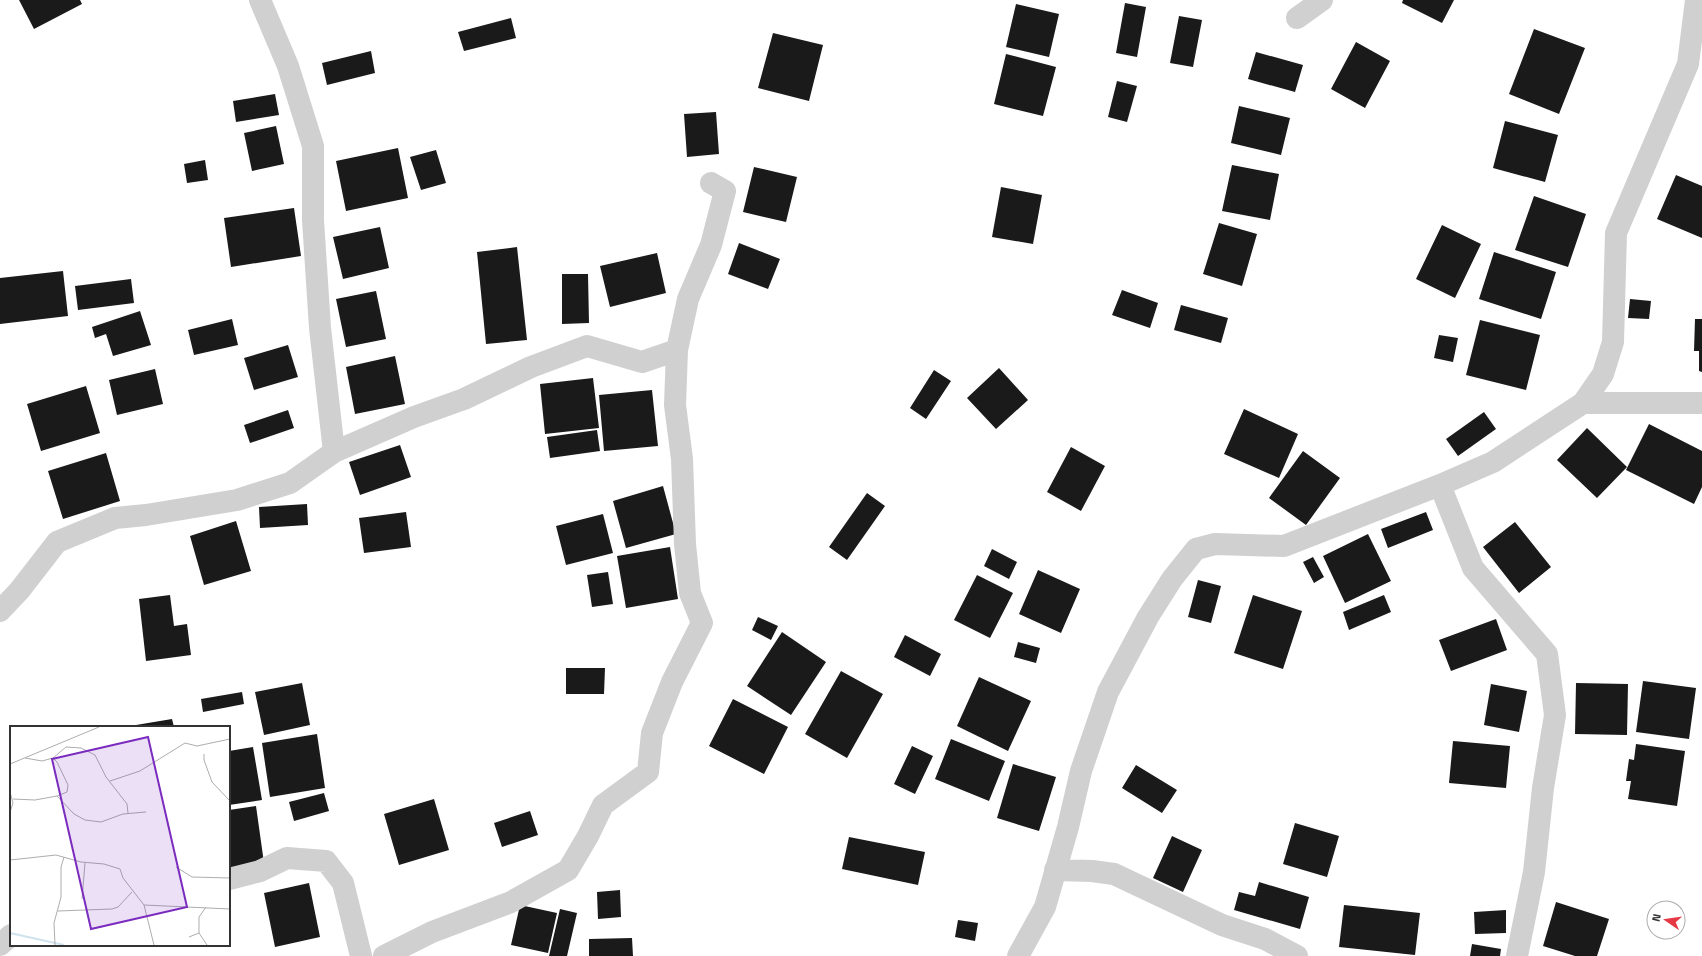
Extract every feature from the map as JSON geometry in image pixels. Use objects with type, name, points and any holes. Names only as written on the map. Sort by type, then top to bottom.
[{"type":"street","points":[[260,0],[288,66],[313,146],[313,220],[319,313],[334,452]]},
{"type":"street","points":[[1297,18],[1322,0]]},
{"type":"street","points":[[1018,956],[1045,907],[1068,827],[1081,771],[1108,692],[1148,617],[1172,579],[1196,549],[1215,544],[1284,546],[1440,485],[1493,462],[1583,403],[1603,374],[1612,342],[1616,233],[1688,64],[1696,0]]},
{"type":"street","points":[[384,956],[432,932],[511,902],[568,870],[588,836],[603,805],[648,772],[652,733],[672,682],[702,623],[690,593],[685,544],[682,459],[675,406],[677,350],[688,299],[710,245],[725,191],[711,183]]},
{"type":"street","points":[[0,611],[19,591],[57,542],[115,518],[146,516],[237,500],[290,483],[334,452],[414,417],[464,399],[531,368],[587,346],[642,362],[677,350]]},
{"type":"street","points":[[1583,403],[1702,403]]},
{"type":"street","points":[[1440,485],[1473,568],[1547,654],[1555,715],[1543,788],[1534,872],[1517,956]]},
{"type":"street","points":[[230,879],[260,871],[287,858],[326,861],[343,883],[361,956]]},
{"type":"street","points":[[1056,870],[1092,871],[1114,874],[1222,925],[1264,939],[1297,956]]},
{"type":"street","points":[[0,945],[10,936]]},
{"type":"building","points":[[19,0],[80,0],[82,4],[34,29]]},
{"type":"building","points":[[1403,0],[1454,0],[1442,23],[1402,3]]},
{"type":"building","points":[[1125,3],[1146,7],[1137,57],[1116,53]]},
{"type":"building","points":[[1016,4],[1059,14],[1049,57],[1006,47]]},
{"type":"building","points":[[1179,16],[1202,20],[1193,67],[1170,63]]},
{"type":"building","points":[[511,18],[516,38],[464,51],[458,32]]},
{"type":"building","points":[[1534,29],[1585,48],[1559,114],[1509,94]]},
{"type":"building","points":[[773,33],[823,45],[809,101],[758,88]]},
{"type":"building","points":[[1356,42],[1390,61],[1365,108],[1331,89]]},
{"type":"building","points":[[371,51],[375,73],[327,85],[322,63]]},
{"type":"building","points":[[1256,52],[1303,65],[1295,92],[1248,79]]},
{"type":"building","points":[[1006,54],[1056,67],[1043,116],[994,104]]},
{"type":"building","points":[[1117,81],[1137,86],[1127,122],[1108,117]]},
{"type":"building","points":[[275,94],[279,115],[236,122],[233,101]]},
{"type":"building","points":[[1239,106],[1290,118],[1281,155],[1231,143]]},
{"type":"building","points":[[716,112],[719,154],[687,157],[684,114]]},
{"type":"building","points":[[1505,121],[1558,135],[1545,182],[1493,168]]},
{"type":"building","points":[[276,126],[284,164],[252,171],[244,133]]},
{"type":"building","points":[[398,148],[408,198],[346,211],[336,161]]},
{"type":"building","points":[[436,150],[446,183],[421,190],[410,157]]},
{"type":"building","points":[[205,160],[208,180],[187,183],[184,164]]},
{"type":"building","points":[[1232,165],[1279,174],[1270,220],[1222,211]]},
{"type":"building","points":[[754,167],[797,177],[786,222],[743,212]]},
{"type":"building","points":[[1676,175],[1702,186],[1702,238],[1657,219]]},
{"type":"building","points":[[1001,187],[1042,195],[1033,244],[992,237]]},
{"type":"building","points":[[1534,196],[1586,214],[1568,267],[1515,250]]},
{"type":"building","points":[[294,208],[301,256],[231,267],[224,218]]},
{"type":"building","points":[[1219,223],[1257,234],[1242,286],[1203,274]]},
{"type":"building","points":[[1442,225],[1481,244],[1455,298],[1416,279]]},
{"type":"building","points":[[380,227],[389,268],[343,279],[333,237]]},
{"type":"building","points":[[739,243],[780,259],[768,289],[728,274]]},
{"type":"building","points":[[517,247],[527,340],[486,344],[477,252]]},
{"type":"building","points":[[1494,252],[1556,272],[1541,319],[1479,299]]},
{"type":"building","points":[[657,253],[666,293],[610,307],[600,266]]},
{"type":"building","points":[[63,271],[68,316],[0,324],[0,278]]},
{"type":"building","points":[[562,274],[588,274],[589,323],[562,324]]},
{"type":"building","points":[[131,279],[134,303],[78,310],[75,286]]},
{"type":"building","points":[[1122,290],[1158,303],[1150,328],[1112,315]]},
{"type":"building","points":[[376,291],[386,339],[346,347],[336,299]]},
{"type":"building","points":[[1630,299],[1651,301],[1649,319],[1628,318]]},
{"type":"building","points":[[1181,305],[1228,318],[1221,343],[1174,330]]},
{"type":"building","points":[[140,311],[151,345],[113,356],[106,334],[95,338],[92,327]]},
{"type":"building","points":[[232,319],[238,345],[194,355],[188,330]]},
{"type":"building","points":[[1695,319],[1702,319],[1702,372],[1699,371],[1699,351],[1694,351]]},
{"type":"building","points":[[1480,320],[1540,335],[1526,390],[1466,375]]},
{"type":"building","points":[[1439,335],[1458,338],[1453,362],[1434,358]]},
{"type":"building","points":[[288,345],[298,377],[254,390],[244,358]]},
{"type":"building","points":[[395,356],[405,404],[355,414],[346,367]]},
{"type":"building","points":[[999,368],[1028,400],[996,429],[967,398]]},
{"type":"building","points":[[155,369],[163,404],[117,415],[109,380]]},
{"type":"building","points":[[934,370],[951,381],[926,419],[910,408]]},
{"type":"building","points":[[593,378],[599,428],[545,434],[540,384]]},
{"type":"building","points":[[86,386],[100,433],[41,451],[27,404]]},
{"type":"building","points":[[652,390],[658,446],[604,451],[599,395]]},
{"type":"building","points":[[1244,409],[1298,434],[1279,478],[1224,454]]},
{"type":"building","points":[[288,410],[294,428],[250,443],[244,425]]},
{"type":"building","points":[[1484,412],[1496,429],[1458,456],[1446,439]]},
{"type":"building","points":[[1649,424],[1702,451],[1702,487],[1694,504],[1626,470]]},
{"type":"building","points":[[1587,428],[1627,467],[1597,498],[1557,460]]},
{"type":"building","points":[[597,430],[600,451],[550,458],[547,437]]},
{"type":"building","points":[[400,445],[411,477],[360,495],[349,462]]},
{"type":"building","points":[[1071,447],[1105,466],[1081,511],[1047,492]]},
{"type":"building","points":[[1303,451],[1340,478],[1306,525],[1269,498]]},
{"type":"building","points":[[106,453],[120,501],[63,519],[48,471]]},
{"type":"building","points":[[663,486],[676,534],[626,548],[613,501]]},
{"type":"building","points":[[867,493],[885,506],[847,560],[829,547]]},
{"type":"building","points":[[307,504],[308,525],[260,528],[259,507]]},
{"type":"building","points":[[406,512],[411,547],[364,553],[359,518]]},
{"type":"building","points":[[1426,512],[1433,530],[1388,548],[1381,529]]},
{"type":"building","points":[[603,514],[613,553],[566,565],[556,526]]},
{"type":"building","points":[[236,521],[251,571],[204,585],[190,536]]},
{"type":"building","points":[[1515,522],[1551,567],[1519,593],[1483,547]]},
{"type":"building","points":[[1368,534],[1391,581],[1345,603],[1323,556]]},
{"type":"building","points":[[670,547],[678,599],[626,608],[617,556]]},
{"type":"building","points":[[992,549],[1017,562],[1009,579],[984,566]]},
{"type":"building","points":[[1313,557],[1324,577],[1314,583],[1303,562]]},
{"type":"building","points":[[1038,570],[1080,589],[1061,633],[1019,614]]},
{"type":"building","points":[[608,572],[613,604],[592,607],[587,575]]},
{"type":"building","points":[[977,575],[1013,593],[990,638],[954,620]]},
{"type":"building","points":[[1198,580],[1221,586],[1211,623],[1188,617]]},
{"type":"building","points":[[170,595],[174,626],[187,624],[191,655],[146,661],[139,599]]},
{"type":"building","points":[[1253,595],[1302,611],[1283,669],[1234,653]]},
{"type":"building","points":[[1384,595],[1391,612],[1349,630],[1343,612]]},
{"type":"building","points":[[758,617],[778,626],[771,640],[752,630]]},
{"type":"building","points":[[1496,619],[1507,650],[1451,671],[1439,640]]},
{"type":"building","points":[[782,632],[826,662],[791,715],[747,686]]},
{"type":"building","points":[[905,635],[941,654],[930,676],[894,657]]},
{"type":"building","points":[[1018,642],[1040,648],[1036,663],[1014,657]]},
{"type":"building","points":[[566,668],[605,668],[604,694],[566,694]]},
{"type":"building","points":[[841,671],[883,694],[847,758],[805,734]]},
{"type":"building","points":[[979,677],[1031,701],[1008,751],[957,726]]},
{"type":"building","points":[[1643,681],[1696,688],[1689,739],[1636,732]]},
{"type":"building","points":[[302,683],[310,725],[264,735],[255,692]]},
{"type":"building","points":[[1576,683],[1628,684],[1627,735],[1575,734]]},
{"type":"building","points":[[1491,684],[1527,691],[1519,732],[1484,725]]},
{"type":"building","points":[[242,692],[244,704],[203,712],[201,699]]},
{"type":"building","points":[[733,699],[788,727],[764,774],[709,746]]},
{"type":"building","points":[[172,719],[174,726],[136,726]]},
{"type":"building","points":[[317,734],[325,788],[270,797],[262,743]]},
{"type":"building","points":[[951,739],[1005,761],[989,801],[935,779]]},
{"type":"building","points":[[1453,741],[1510,746],[1506,788],[1449,783]]},
{"type":"building","points":[[1636,744],[1685,751],[1677,806],[1628,799],[1631,781],[1626,781],[1629,759],[1634,760]]},
{"type":"building","points":[[912,746],[933,756],[915,794],[894,784]]},
{"type":"building","points":[[253,747],[262,800],[230,805],[230,751]]},
{"type":"building","points":[[1013,764],[1056,777],[1039,831],[997,818]]},
{"type":"building","points":[[1136,765],[1177,790],[1162,813],[1122,788]]},
{"type":"building","points":[[324,793],[329,811],[294,821],[289,802]]},
{"type":"building","points":[[434,799],[449,850],[399,865],[384,814]]},
{"type":"building","points":[[256,806],[264,863],[230,868],[230,810]]},
{"type":"building","points":[[530,811],[538,835],[502,847],[494,823]]},
{"type":"building","points":[[1295,823],[1339,836],[1327,877],[1283,864]]},
{"type":"building","points":[[1172,836],[1202,850],[1183,892],[1153,878]]},
{"type":"building","points":[[849,837],[925,852],[918,885],[842,869]]},
{"type":"building","points":[[1259,882],[1309,897],[1300,929],[1234,910],[1239,892],[1255,896]]},
{"type":"building","points":[[309,883],[320,937],[275,947],[264,893]]},
{"type":"building","points":[[620,890],[621,917],[598,919],[597,892]]},
{"type":"building","points":[[1556,902],[1609,919],[1597,956],[1575,956],[1543,946]]},
{"type":"building","points":[[520,905],[557,913],[548,953],[511,945]]},
{"type":"building","points":[[1344,905],[1420,913],[1415,955],[1339,947]]},
{"type":"building","points":[[560,909],[577,913],[567,956],[549,956]]},
{"type":"building","points":[[1506,910],[1506,933],[1475,934],[1474,912]]},
{"type":"building","points":[[958,920],[978,923],[975,941],[955,937]]},
{"type":"building","points":[[632,938],[633,956],[589,956],[589,939]]},
{"type":"building","points":[[1472,944],[1501,949],[1500,956],[1470,956]]}]
